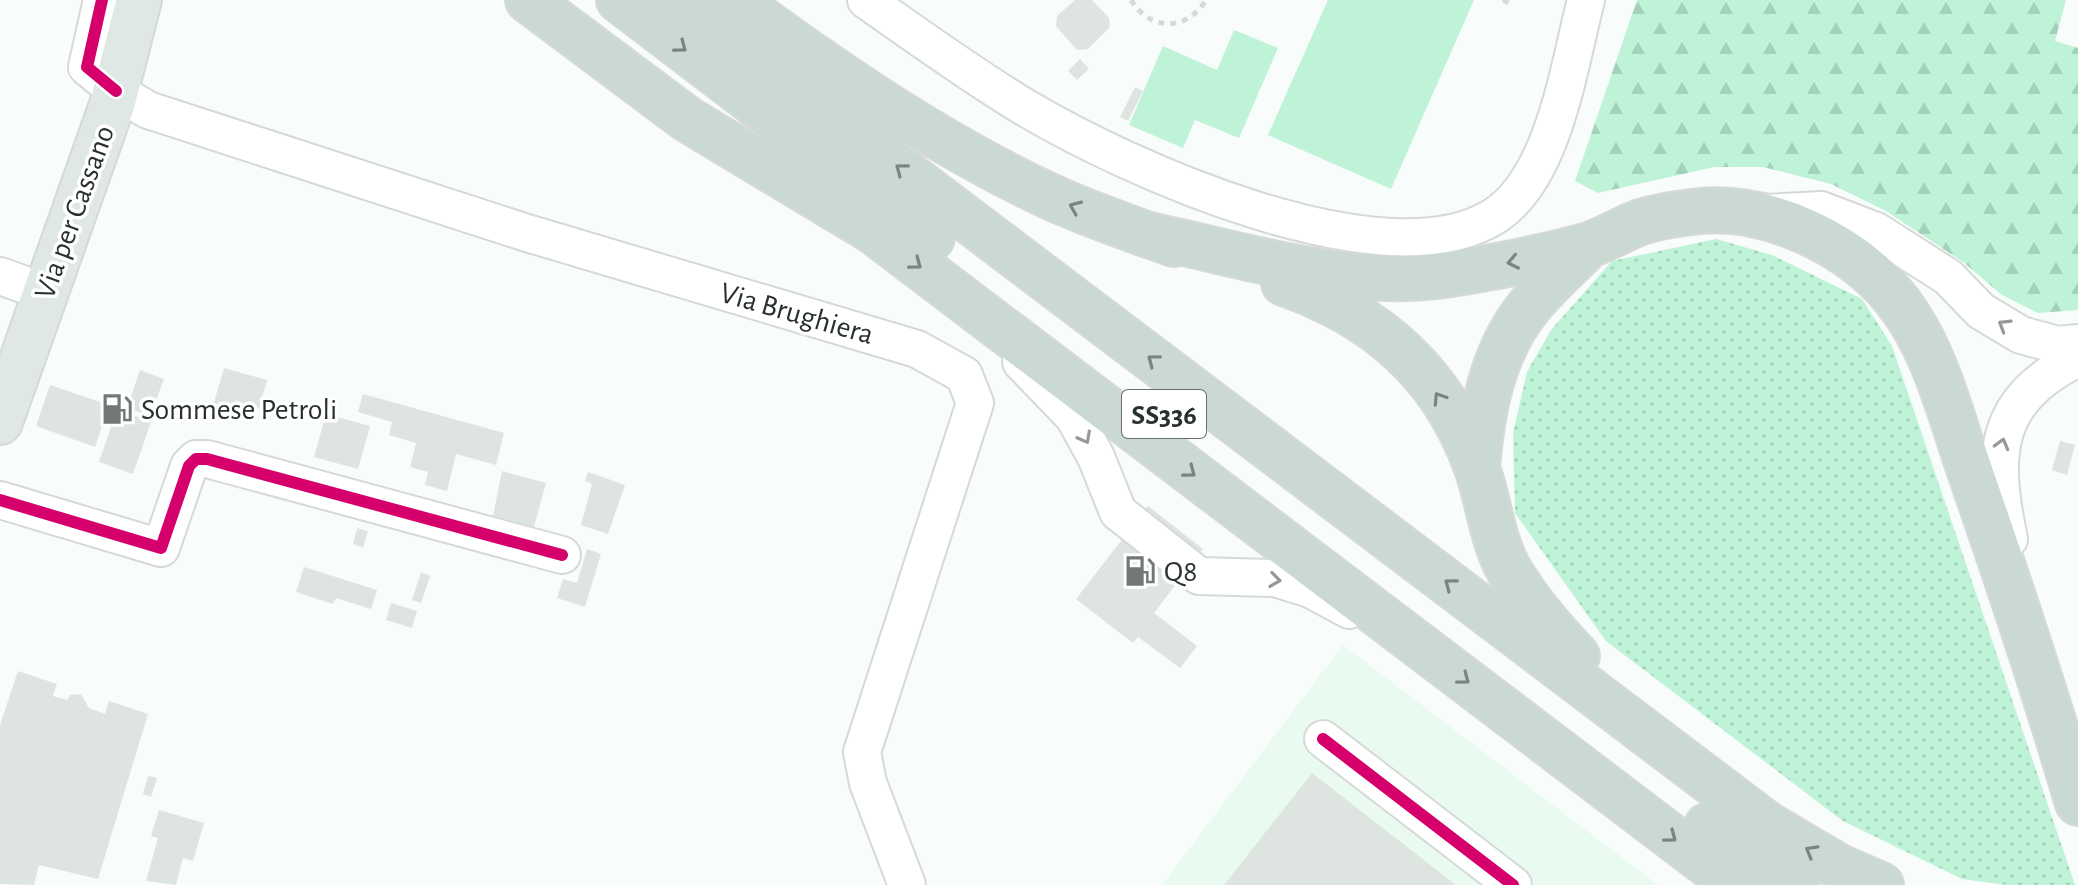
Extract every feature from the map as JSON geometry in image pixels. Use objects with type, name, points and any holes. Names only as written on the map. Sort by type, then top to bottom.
[{"type":"highway","points":[[528,0],[687,119],[873,231]]},
{"type":"highway","points":[[568,0],[1735,885]]},
{"type":"highway","name":"SS336","points":[[619,0],[1708,828],[1748,858],[1797,885]]},
{"type":"highway","name":"SS336","points":[[677,0],[1668,750]]},
{"type":"highway","points":[[735,0],[810,55],[986,164],[1051,197],[1321,296],[1369,322],[1412,358],[1437,393],[1477,466],[1488,513],[1508,568],[1545,623],[1668,750],[1768,825],[1839,867],[1881,885]]},
{"type":"highway","points":[[777,0],[933,118],[986,164]]},
{"type":"highway","points":[[1148,235],[1326,273],[1389,280],[1458,273],[1589,245],[1642,221],[1702,211],[1744,214],[1810,233],[1857,261],[1894,297],[1926,346],[2035,658],[2078,803]]},
{"type":"highway","points":[[1477,466],[1489,387],[1503,348],[1528,308],[1589,245]]},
{"type":"main road","name":"Via per Cassano","points":[[0,422],[116,91],[139,0]]},
{"type":"street","name":"Via Brughiera","points":[[102,0],[87,67],[116,91],[162,116],[527,233],[917,349],[964,375],[975,403],[862,752],[868,783],[907,885]]},
{"type":"street","points":[[866,0],[1028,109],[1120,155],[1246,208],[1315,228],[1350,234],[1410,237],[1461,231],[1494,217],[1518,194],[1540,162],[1586,0]]},
{"type":"street","points":[[1744,214],[1821,210],[1876,231],[1948,277],[1981,311],[2021,335],[2058,345],[2078,343]]},
{"type":"street","points":[[0,276],[45,292]]},
{"type":"street","points":[[959,297],[1074,417],[1096,457],[1118,512],[1199,576],[1275,578],[1293,583],[1424,649]]},
{"type":"street","points":[[2035,658],[2001,501],[1998,457],[2008,422],[2031,387],[2078,358]]},
{"type":"street","points":[[0,500],[161,548],[189,466],[196,459],[207,459],[562,555]]},
{"type":"street","points":[[1323,739],[1513,885]]},
{"type":"path","points":[[1131,0],[1144,17],[1157,23],[1177,24],[1189,20],[1206,0]]},
{"type":"path","points":[[1503,0],[1511,4]]},
{"type":"shaded area","points":[[1343,645],[1658,885],[1162,885]]},
{"type":"green space","points":[[1328,0],[1474,0],[1391,189],[1268,135]]},
{"type":"green space","points":[[1637,0],[2066,0],[2055,41],[2078,48],[2078,310],[2038,313],[2002,295],[1963,262],[1886,211],[1831,184],[1763,167],[1715,167],[1598,193],[1575,181]]},
{"type":"green space","points":[[1234,30],[1278,48],[1239,138],[1195,120],[1183,148],[1129,125],[1163,46],[1217,70]]},
{"type":"green space","points":[[1716,239],[1772,255],[1862,299],[1892,346],[2075,885],[2007,885],[1962,879],[1843,821],[1606,641],[1515,513],[1513,433],[1527,372],[1551,330],[1612,261]]},
{"type":"building","points":[[1075,0],[1092,0],[1109,18],[1110,27],[1088,49],[1077,50],[1056,26],[1057,16]]},
{"type":"building","points":[[1080,59],[1089,69],[1077,80],[1068,71]]},
{"type":"building","points":[[1135,87],[1143,91],[1128,121],[1120,117]]},
{"type":"building","points":[[224,368],[267,380],[259,409],[233,402],[231,411],[213,406]]},
{"type":"building","points":[[140,370],[164,379],[150,416],[127,408]]},
{"type":"building","points":[[50,385],[109,405],[95,447],[36,426]]},
{"type":"building","points":[[363,394],[504,433],[496,465],[456,454],[447,491],[425,485],[428,472],[410,467],[416,443],[389,435],[392,422],[358,412]]},
{"type":"building","points":[[117,409],[151,422],[133,474],[99,462]]},
{"type":"building","points":[[326,414],[370,426],[358,469],[314,457]]},
{"type":"building","points":[[2060,441],[2075,445],[2067,475],[2052,470]]},
{"type":"building","points":[[502,471],[546,483],[534,527],[493,516]]},
{"type":"building","points":[[588,472],[625,485],[608,534],[581,525],[592,484],[585,481]]},
{"type":"building","points":[[1148,506],[1203,549],[1154,613],[1197,646],[1180,668],[1138,637],[1133,643],[1076,599]]},
{"type":"building","points":[[357,528],[368,531],[363,548],[353,544]]},
{"type":"building","points":[[587,549],[601,554],[585,607],[557,598],[563,579],[577,583]]},
{"type":"building","points":[[304,567],[377,590],[371,609],[336,598],[333,604],[296,592]]},
{"type":"building","points":[[421,572],[430,576],[421,603],[412,600]]},
{"type":"building","points":[[391,603],[417,611],[412,628],[386,620]]},
{"type":"building","points":[[18,671],[57,684],[53,696],[67,700],[70,695],[81,694],[89,708],[105,714],[109,701],[148,714],[98,879],[39,865],[34,885],[0,884],[0,725]]},
{"type":"building","points":[[1312,773],[1456,885],[1224,885]]},
{"type":"building","points":[[148,776],[157,778],[151,797],[143,794]]},
{"type":"building","points":[[159,810],[204,823],[193,861],[183,858],[176,885],[146,881],[158,838],[151,836]]},
{"type":"cycle path","points":[[102,0],[87,67],[116,91]]},
{"type":"cycle path","points":[[0,500],[161,548],[189,466],[196,459],[207,459],[562,555]]},
{"type":"cycle path","points":[[1323,739],[1513,885]]},
{"type":"place","name":"Sommese Petroli","points":[[117,409]]},
{"type":"place","name":"Q8","points":[[1140,571]]}]
